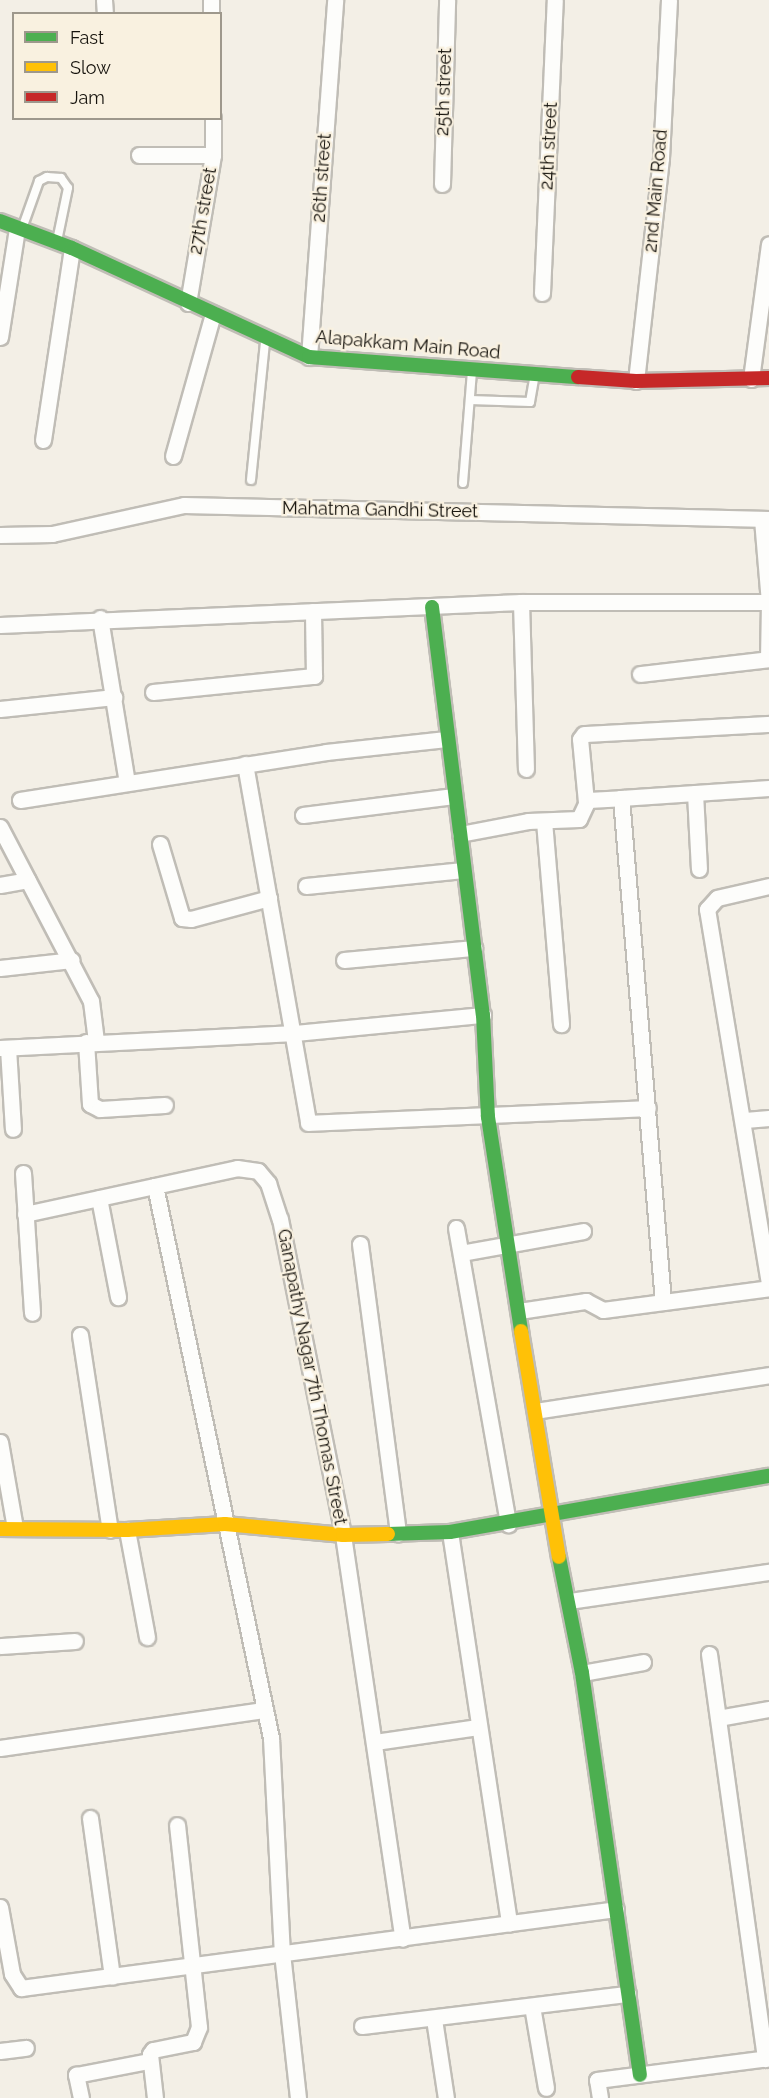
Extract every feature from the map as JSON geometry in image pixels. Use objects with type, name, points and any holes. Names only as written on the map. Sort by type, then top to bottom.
[{"type":"street","name":"26th street","points":[[309,357],[335,0]]},
{"type":"street","name":"25th street","points":[[442,184],[447,0]]},
{"type":"street","name":"24th street","points":[[542,293],[555,0]]},
{"type":"street","name":"2nd Main Road","points":[[636,381],[661,158],[669,0]]},
{"type":"street","name":"27th street","points":[[188,303],[213,155],[213,120]]},
{"type":"street","points":[[139,155],[213,155]]},
{"type":"street","name":"Alapakkam Main Road","points":[[0,221],[72,248],[309,357],[636,381],[769,378]]},
{"type":"street","points":[[0,337],[19,230]]},
{"type":"street","points":[[751,379],[769,244]]},
{"type":"street","points":[[43,440],[72,248]]},
{"type":"street","points":[[172,456],[213,314]]},
{"type":"street","name":"Mahatma Gandhi Street","points":[[0,535],[52,534],[184,505],[766,519]]},
{"type":"street","points":[[640,674],[769,659],[766,519]]},
{"type":"street","points":[[0,625],[100,618],[521,602],[769,602]]},
{"type":"street","points":[[521,602],[526,769]]},
{"type":"street","points":[[432,607],[446,739],[483,1015],[488,1117],[550,1514],[582,1673],[640,2075]]},
{"type":"street","points":[[153,693],[314,676],[313,611]]},
{"type":"street","points":[[100,618],[127,782]]},
{"type":"street","points":[[0,709],[114,697]]},
{"type":"street","points":[[460,834],[544,821],[581,819],[586,802],[580,739],[584,734],[769,724]]},
{"type":"street","points":[[20,800],[245,764],[446,739]]},
{"type":"street","points":[[245,764],[295,1033],[308,1123],[488,1117],[648,1108]]},
{"type":"street","points":[[586,802],[769,788]]},
{"type":"street","points":[[695,793],[699,869]]},
{"type":"street","points":[[303,815],[454,796]]},
{"type":"street","points":[[621,798],[663,1302]]},
{"type":"street","points":[[544,821],[561,1024]]},
{"type":"street","points":[[0,827],[72,960],[91,1001],[90,1104],[100,1109],[165,1105]]},
{"type":"street","points":[[160,844],[182,918],[191,920],[269,898]]},
{"type":"street","points":[[306,886],[463,870]]},
{"type":"street","points":[[0,885],[28,880]]},
{"type":"street","points":[[519,1311],[586,1301],[603,1310],[769,1286],[766,1240],[707,909],[717,898],[769,886]]},
{"type":"street","points":[[344,960],[474,948]]},
{"type":"street","points":[[0,968],[72,960]]},
{"type":"street","points":[[13,1129],[4,1048],[91,1041],[295,1033],[483,1015]]},
{"type":"street","points":[[745,1120],[769,1118]]},
{"type":"street","name":"Ganapathy Nagar 7th Thomas Street","points":[[25,1214],[247,1168],[258,1171],[267,1183],[280,1219],[344,1535],[402,1939]]},
{"type":"street","points":[[23,1173],[32,1313]]},
{"type":"street","points":[[155,1186],[271,1738],[282,1953],[298,2098]]},
{"type":"street","points":[[99,1198],[118,1297]]},
{"type":"street","points":[[456,1228],[508,1524]]},
{"type":"street","points":[[461,1253],[583,1231]]},
{"type":"street","points":[[360,1244],[398,1534]]},
{"type":"street","points":[[80,1335],[110,1530]]},
{"type":"street","points":[[535,1411],[769,1375]]},
{"type":"street","points":[[0,1442],[8,1529],[128,1530],[225,1524],[344,1535],[450,1532],[508,1524],[550,1514],[769,1476]]},
{"type":"street","points":[[128,1530],[147,1638]]},
{"type":"street","points":[[450,1532],[509,1924]]},
{"type":"street","points":[[569,1601],[769,1572]]},
{"type":"street","points":[[0,1646],[75,1641]]},
{"type":"street","points":[[600,2098],[597,2080],[767,2058],[710,1654]]},
{"type":"street","points":[[582,1673],[643,1662]]},
{"type":"street","points":[[718,1718],[769,1708]]},
{"type":"street","points":[[0,1748],[265,1710]]},
{"type":"street","points":[[375,1742],[478,1727]]},
{"type":"street","points":[[90,1818],[112,1976]]},
{"type":"street","points":[[155,2098],[148,2061],[153,2050],[186,2045],[197,2038],[192,1965],[177,1824]]},
{"type":"street","points":[[0,1906],[12,1974],[21,1988],[616,1909]]},
{"type":"street","points":[[362,2026],[628,1994]]},
{"type":"street","points":[[532,2007],[546,2088]]},
{"type":"street","points":[[434,2019],[446,2098]]},
{"type":"street","points":[[0,2051],[26,2048]]},
{"type":"street","points":[[81,2098],[76,2075],[148,2061]]},
{"type":"lane","points":[[19,230],[39,181],[58,177],[68,188],[57,243]]},
{"type":"lane","points":[[251,480],[265,337]]},
{"type":"lane","points":[[463,483],[472,369]]},
{"type":"lane","points":[[470,400],[530,402],[535,373]]},
{"type":"traffic: fast","points":[[0,221],[72,248],[309,357],[578,377]]},
{"type":"traffic: fast","points":[[432,607],[483,1015],[488,1117],[521,1331]]},
{"type":"traffic: fast","points":[[388,1534],[450,1532],[769,1476]]},
{"type":"traffic: fast","points":[[559,1557],[582,1673],[640,2075]]},
{"type":"traffic: slow","points":[[521,1331],[559,1557]]},
{"type":"traffic: slow","points":[[0,1529],[127,1530],[225,1524],[343,1535],[388,1534]]},
{"type":"traffic: jam","points":[[578,377],[636,381],[769,378]]}]
